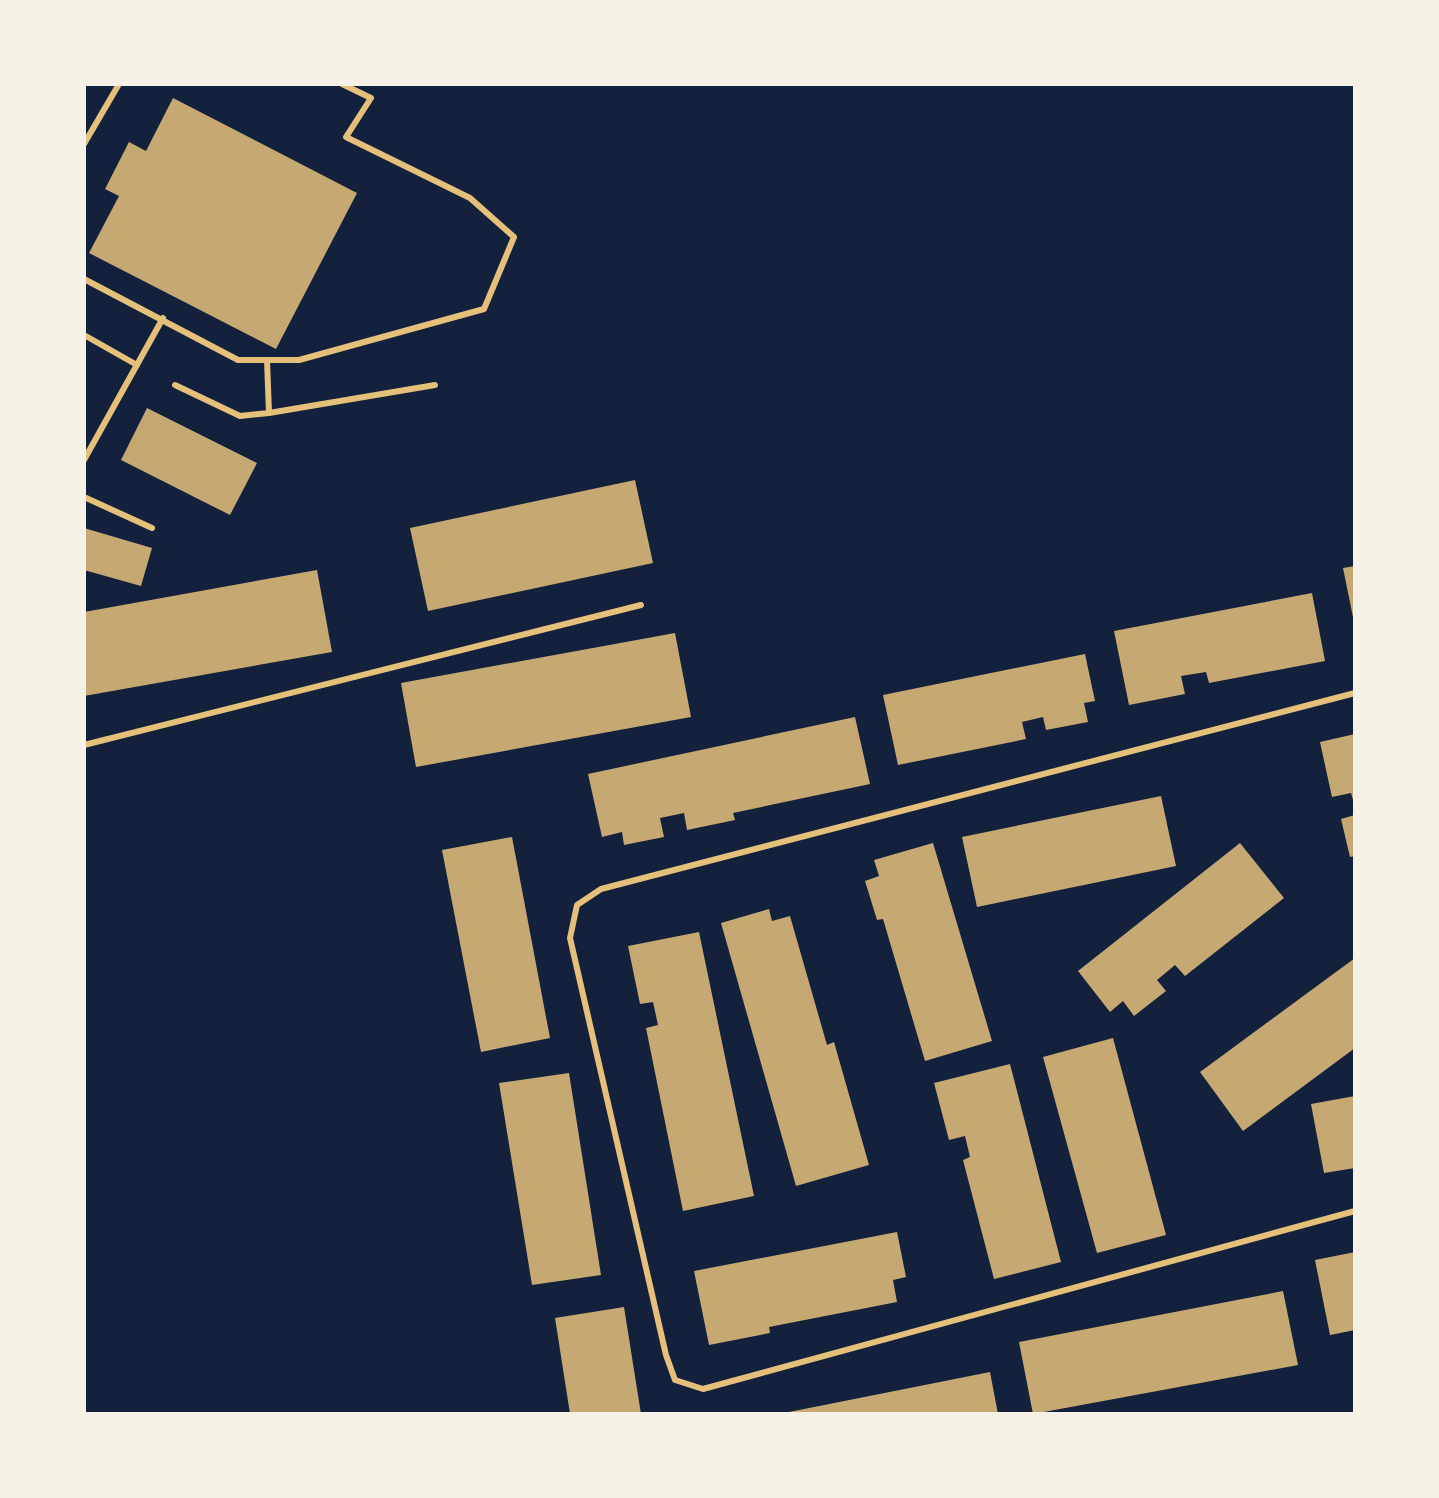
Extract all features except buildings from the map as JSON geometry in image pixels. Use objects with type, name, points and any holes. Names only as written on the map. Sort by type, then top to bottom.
[{"type":"lane","points":[[84,144],[119,84]]},
{"type":"lane","points":[[84,279],[238,360],[299,360],[484,309],[514,237],[470,198],[346,137],[371,98],[342,84]]},
{"type":"lane","points":[[84,460],[163,318]]},
{"type":"lane","points":[[84,335],[137,365]]},
{"type":"lane","points":[[267,360],[269,413]]},
{"type":"lane","points":[[175,385],[240,416],[435,385]]},
{"type":"lane","points":[[84,497],[152,528]]},
{"type":"lane","points":[[84,745],[641,605]]},
{"type":"lane","points":[[1355,693],[601,889],[577,905],[570,938],[675,1380],[703,1389],[1355,1211]]}]
